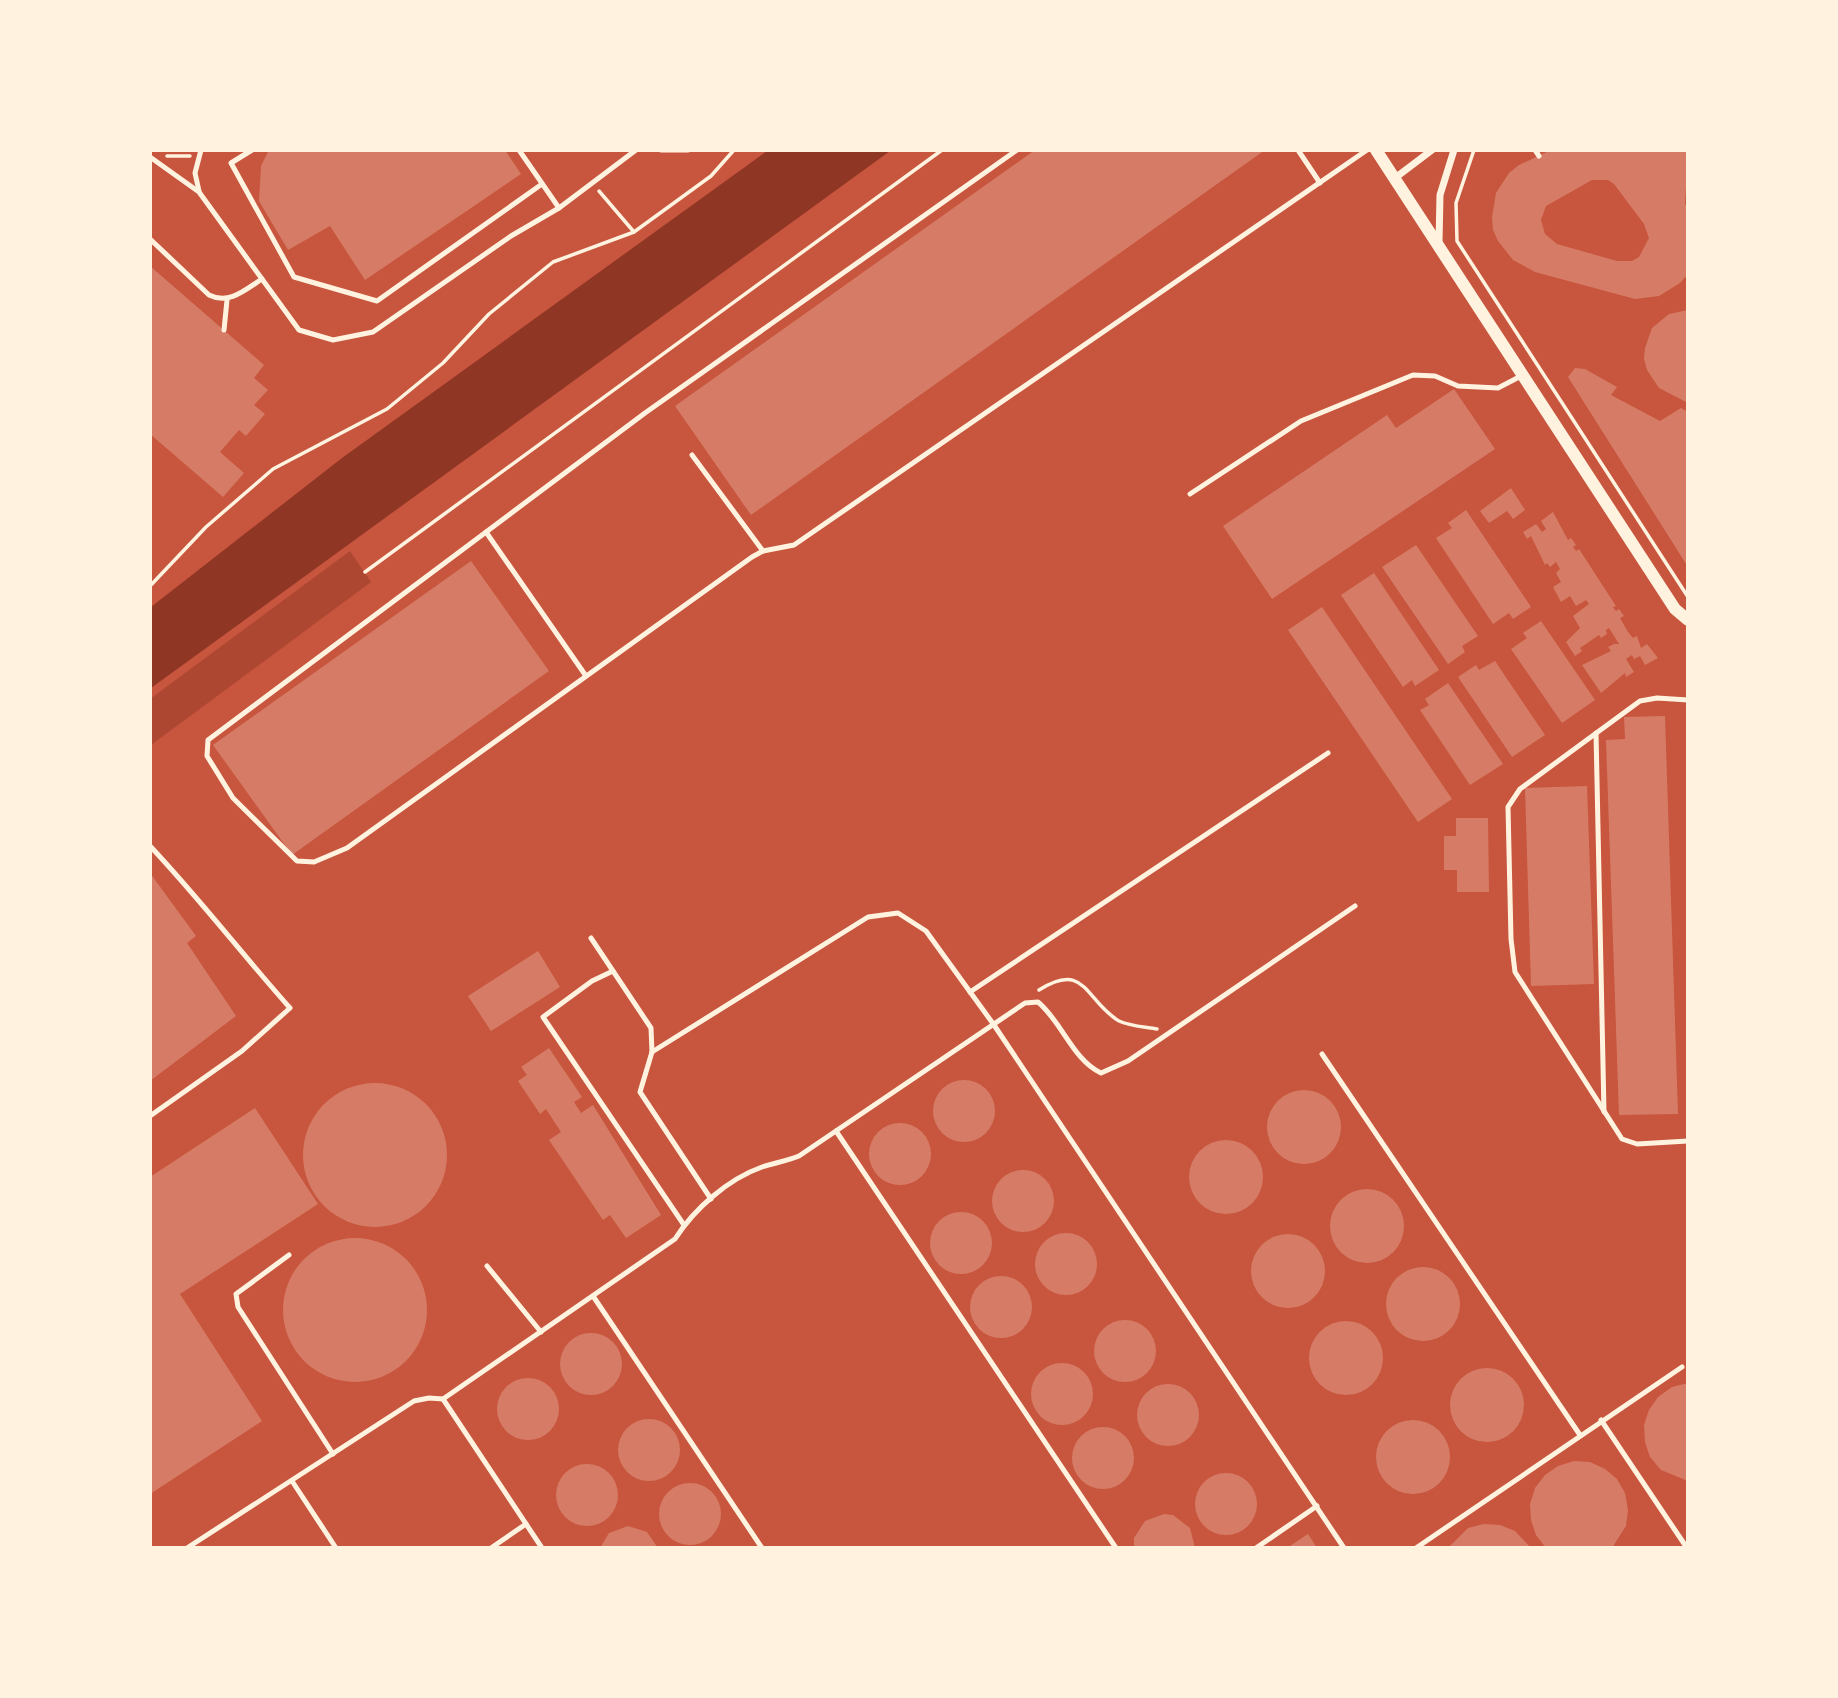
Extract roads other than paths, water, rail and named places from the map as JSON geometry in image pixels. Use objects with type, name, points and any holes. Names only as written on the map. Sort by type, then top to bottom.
[{"type":"street","points":[[1376,150],[1675,609],[1688,620]]},
{"type":"street","points":[[1395,178],[1432,150]]},
{"type":"street","points":[[1439,246],[1440,195],[1454,150]]},
{"type":"lane","points":[[252,150],[231,163],[294,277],[377,301],[542,184]]},
{"type":"lane","points":[[519,150],[559,208]]},
{"type":"lane","points":[[150,157],[199,192],[299,330],[333,340],[373,332],[511,236],[559,208],[636,150]]},
{"type":"lane","points":[[661,150],[688,150]]},
{"type":"lane","points":[[1017,150],[688,382],[208,740],[207,756],[233,798],[297,861],[314,862],[347,848],[763,551],[794,545],[1367,150]]},
{"type":"lane","points":[[1298,150],[1320,183]]},
{"type":"lane","points":[[199,192],[195,173],[200,153]]},
{"type":"lane","points":[[150,239],[209,295],[227,300],[262,279]]},
{"type":"lane","points":[[224,330],[227,300]]},
{"type":"lane","points":[[1190,494],[1301,421],[1413,376],[1435,376],[1458,386],[1498,388],[1523,376]]},
{"type":"lane","points":[[692,455],[763,551]]},
{"type":"lane","points":[[486,532],[586,676]]},
{"type":"lane","points":[[1688,700],[1640,701],[1520,789],[1508,807],[1510,939],[1515,972],[1622,1139],[1637,1144],[1688,1141]]},
{"type":"lane","points":[[1596,733],[1604,1114]]},
{"type":"lane","points":[[970,992],[1328,753]]},
{"type":"lane","points":[[150,846],[198,898],[290,1008],[243,1051],[150,1116]]},
{"type":"lane","points":[[187,1548],[414,1402],[429,1398],[443,1399],[675,1239],[684,1224],[711,1199],[761,1167],[799,1156],[1025,1003],[1038,1002],[1048,1010],[1088,1067],[1101,1073],[1128,1061],[1355,906]]},
{"type":"lane","points":[[652,1052],[868,917],[898,913],[926,931],[994,1025],[1344,1548]]},
{"type":"lane","points":[[591,938],[651,1028],[652,1052],[640,1092],[711,1199]]},
{"type":"lane","points":[[613,971],[592,981],[543,1017],[684,1224]]},
{"type":"lane","points":[[1322,1054],[1580,1435]]},
{"type":"lane","points":[[836,1131],[1116,1548]]},
{"type":"lane","points":[[289,1255],[236,1294],[238,1307],[333,1454]]},
{"type":"lane","points":[[487,1266],[541,1332]]},
{"type":"lane","points":[[593,1296],[762,1548]]},
{"type":"lane","points":[[1416,1548],[1682,1367]]},
{"type":"lane","points":[[443,1399],[542,1548]]},
{"type":"lane","points":[[1601,1420],[1687,1548]]},
{"type":"lane","points":[[292,1481],[336,1548]]},
{"type":"lane","points":[[1255,1548],[1317,1506]]},
{"type":"lane","points":[[491,1548],[526,1524]]}]
